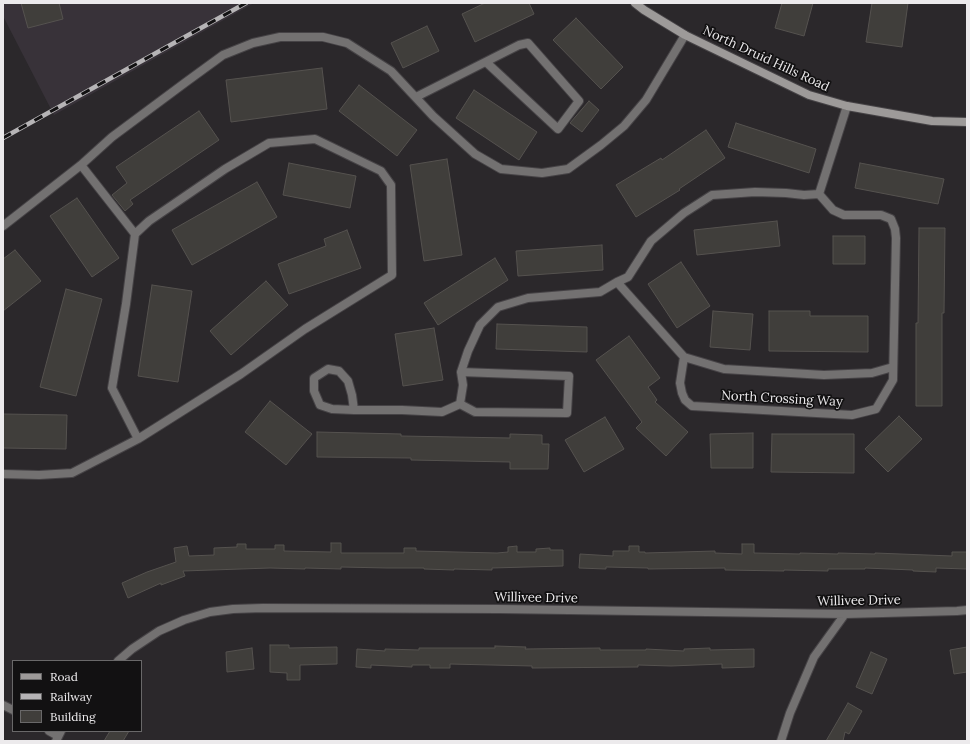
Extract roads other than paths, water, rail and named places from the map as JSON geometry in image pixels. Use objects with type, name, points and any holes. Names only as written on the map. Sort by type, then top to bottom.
[{"type":"main road","name":"North Druid Hills Road","points":[[635,3],[685,35],[809,95],[847,106],[932,122],[967,122]]},
{"type":"street","points":[[3,226],[81,165],[112,136],[223,55],[252,43],[280,37],[323,37],[347,42],[391,71],[433,116],[475,154],[501,169],[542,173],[568,169],[601,146],[624,126],[646,100],[685,35]]},
{"type":"street","points":[[416,97],[486,62],[520,45],[528,43],[579,101],[558,128],[486,62]]},
{"type":"street","points":[[460,404],[464,385],[461,372],[468,351],[480,325],[498,307],[528,298],[600,292],[628,276],[650,241],[684,213],[712,195],[754,192],[804,195],[819,194],[847,106]]},
{"type":"street","points":[[3,474],[39,475],[72,473],[138,439],[241,374],[305,329],[392,275],[391,185],[381,171],[315,139],[269,143],[225,169],[149,221],[135,234],[126,304],[112,388],[138,439]]},
{"type":"street","points":[[81,165],[135,234]]},
{"type":"street","name":"North Crossing Way","points":[[819,194],[833,210],[844,214],[881,215],[891,219],[895,228],[893,380],[876,408],[852,415],[692,406],[685,400],[680,383],[684,357],[724,369],[824,375],[872,373],[893,367]]},
{"type":"street","points":[[617,282],[684,357]]},
{"type":"street","points":[[354,410],[348,381],[339,370],[328,369],[314,378],[314,391],[320,405],[332,409],[354,410],[402,410],[442,412],[460,404]]},
{"type":"street","points":[[460,404],[475,412],[567,413],[570,376],[461,372]]},
{"type":"street","name":"Willivee Drive","points":[[119,660],[132,649],[159,631],[184,620],[210,612],[233,609],[491,609],[845,614],[967,610]]},
{"type":"street","points":[[781,741],[790,713],[814,657],[845,614]]},
{"type":"street","points":[[3,705],[12,710]]},
{"type":"railway","points":[[3,138],[246,3]]}]
